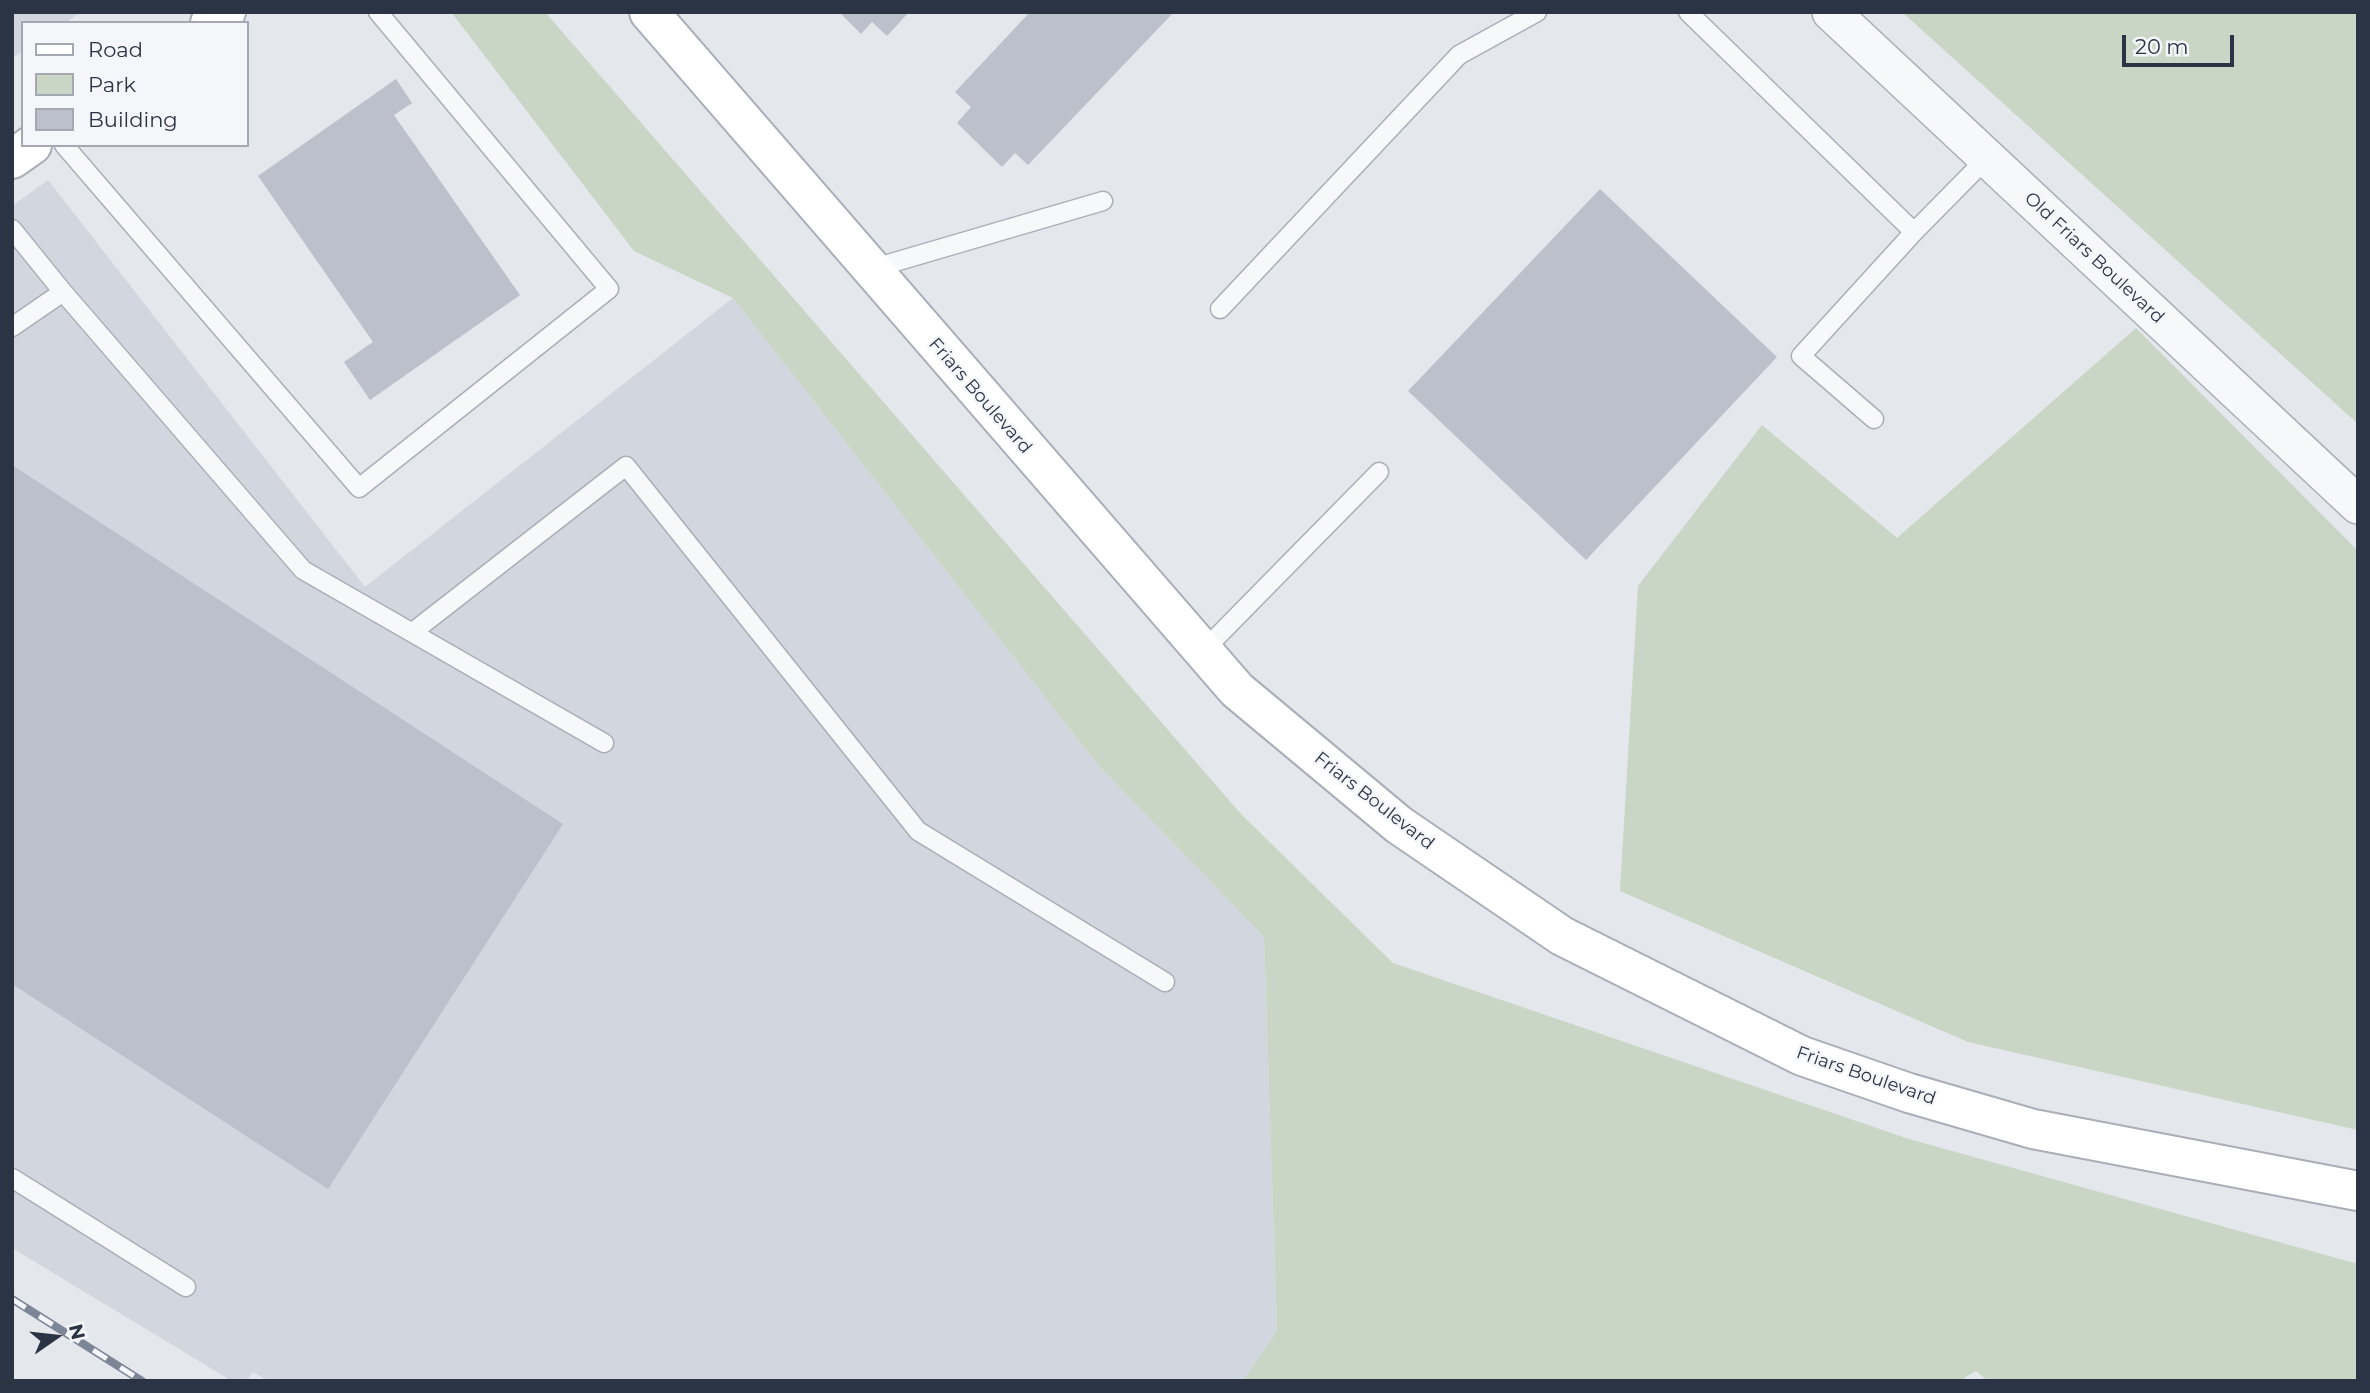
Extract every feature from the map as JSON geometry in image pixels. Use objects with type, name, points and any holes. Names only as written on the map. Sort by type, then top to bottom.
[{"type":"main road","name":"Friars Boulevard","points":[[649,12],[869,269],[1237,690],[1399,825],[1562,936],[1802,1056],[1909,1093],[2033,1129],[2358,1191]]},
{"type":"main road","points":[[12,159],[29,147]]},
{"type":"street","name":"Old Friars Boulevard","points":[[1831,12],[2358,505]]},
{"type":"lane","points":[[66,147],[359,488],[609,289],[378,12]]},
{"type":"lane","points":[[1220,309],[1458,55],[1537,12]]},
{"type":"lane","points":[[1688,12],[1914,232]]},
{"type":"lane","points":[[1874,419],[1801,356],[1914,232],[1987,158]]},
{"type":"lane","points":[[869,269],[1103,201]]},
{"type":"lane","points":[[12,229],[63,292],[303,570],[414,631],[604,743]]},
{"type":"lane","points":[[12,327],[63,292]]},
{"type":"lane","points":[[414,631],[626,466],[918,831],[1165,982]]},
{"type":"lane","points":[[1203,651],[1379,472]]},
{"type":"lane","points":[[12,1178],[186,1287]]},
{"type":"shaded area","points":[[12,12],[81,12],[68,21],[21,21],[21,52],[12,58]]},
{"type":"shaded area","points":[[48,180],[365,587],[733,298],[1098,765],[1264,937],[1277,1332],[1243,1381],[268,1381],[253,1372],[246,1381],[232,1381],[12,1248],[12,206]]},
{"type":"green space","points":[[451,12],[545,12],[1241,814],[1393,963],[1909,1139],[2358,1264],[2358,1381],[1988,1381],[1976,1371],[1959,1381],[1243,1381],[1277,1331],[1264,937],[1098,765],[733,298],[634,251]]},
{"type":"green space","points":[[1902,12],[2358,12],[2358,424]]},
{"type":"green space","points":[[2136,328],[2358,551],[2358,1130],[1968,1042],[1620,891],[1638,586],[1762,425],[1897,538]]},
{"type":"building","points":[[839,12],[909,12],[887,36],[872,22],[861,34]]},
{"type":"building","points":[[1030,12],[1174,12],[1028,165],[1015,153],[1002,167],[957,123],[971,107],[955,92]]},
{"type":"building","points":[[396,79],[412,103],[394,115],[520,295],[370,400],[344,362],[373,342],[258,176]]},
{"type":"building","points":[[1600,189],[1777,357],[1586,560],[1408,391]]},
{"type":"building","points":[[12,465],[563,824],[328,1189],[12,984]]},
{"type":"railway","points":[[12,1299],[142,1381]]}]
